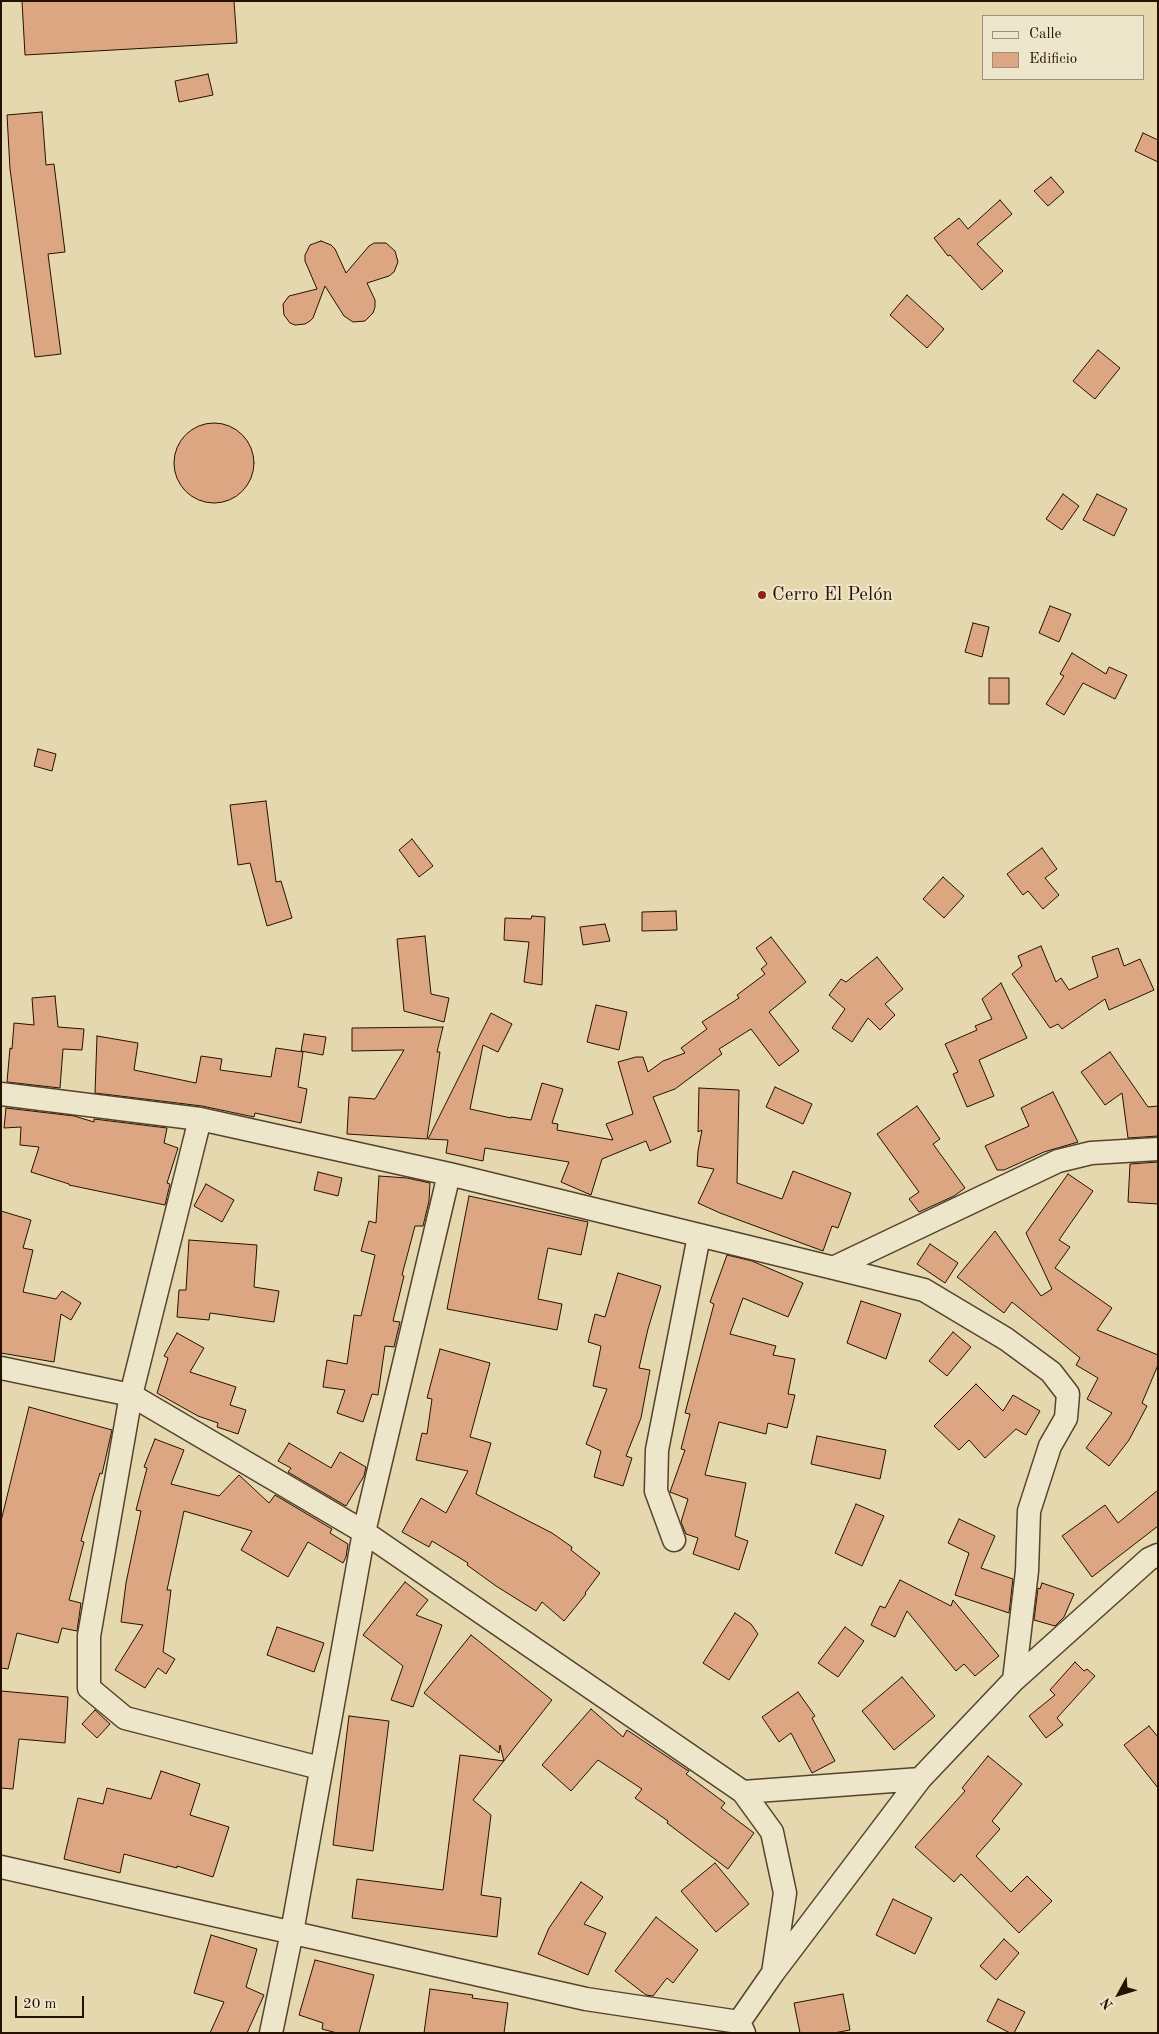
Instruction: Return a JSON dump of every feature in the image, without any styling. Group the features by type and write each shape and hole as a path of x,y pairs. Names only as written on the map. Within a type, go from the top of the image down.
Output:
{"street":[{"path":"1,1094 200,1119 449,1174 924,1290 1006,1339 1051,1372 1068,1394 1066,1418 1050,1446 1029,1511 1027,1572 1014,1680"},
{"path":"200,1119 131,1395 89,1636 89,1688 125,1718 320,1768"},
{"path":"833,1268 1058,1161 1091,1154 1158,1149"},
{"path":"271,2033 292,1932 364,1532 449,1174"},
{"path":"674,1540 656,1491 657,1450 699,1236"},
{"path":"1,1368 131,1395 364,1532 743,1792 772,1832 785,1893 773,1973"},
{"path":"1,1866 586,1999 742,2027 773,1973 920,1779 1014,1680 1127,1578 1149,1559 1158,1555"},
{"path":"743,1792 920,1779"}],"building":[{"path":"22,1 234,1 237,43 25,55"},
{"path":"208,74 213,95 179,102 175,81"},
{"path":"42,112 46,165 54,164 65,252 48,254 61,354 35,357 10,169 7,115"},
{"path":"1143,133 1158,140 1158,162 1135,151"},
{"path":"1051,177 1064,192 1048,206 1034,191"},
{"path":"1000,200 1012,214 977,244 1003,271 982,290 950,255 948,256 934,238 959,218 968,229"},
{"path":"321,241 335,249 346,273 369,246 374,243 386,243 395,251 398,262 394,272 389,276 367,283 375,300 375,307 373,313 365,321 353,322 344,316 325,286 313,318 310,321 305,324 295,325 290,323 284,315 283,304 289,296 317,289 305,261 305,255 310,245"},
{"path":"907,295 944,329 927,348 890,315"},
{"path":"1098,350 1120,368 1095,399 1073,381"},
{"path":"214,423 229,426 242,435 251,448 254,463 251,478 242,491 229,500 214,503 199,500 186,491 177,478 174,463 177,448 186,435 199,426"},
{"path":"1063,494 1079,506 1062,530 1046,519"},
{"path":"1097,494 1127,509 1114,536 1083,520"},
{"path":"1050,606 1071,614 1059,642 1039,633"},
{"path":"973,623 989,627 982,657 965,652"},
{"path":"1072,653 1106,674 1109,667 1127,675 1115,699 1083,683 1064,715 1046,704 1064,676 1060,674"},
{"path":"989,678 1009,678 1009,704 989,704"},
{"path":"38,749 56,754 52,771 34,766"},
{"path":"266,801 276,882 281,881 292,918 267,926 250,863 238,865 230,805"},
{"path":"412,839 433,866 419,877 399,850"},
{"path":"1042,848 1057,869 1045,878 1059,895 1043,909 1028,891 1023,895 1007,874"},
{"path":"943,877 964,896 944,918 923,899"},
{"path":"676,911 677,930 642,931 642,912"},
{"path":"532,916 545,917 542,985 524,982 529,942 504,940 505,918 531,919"},
{"path":"605,924 610,941 583,945 580,927"},
{"path":"425,936 431,994 449,998 444,1022 404,1011 397,939"},
{"path":"771,937 806,982 769,1012 799,1051 779,1066 751,1029 719,1049 722,1054 675,1089 653,1097 671,1142 650,1151 646,1141 602,1159 591,1195 561,1182 569,1162 485,1148 483,1161 446,1153 448,1140 428,1139 491,1013 512,1024 498,1052 483,1045 470,1109 511,1118 531,1120 542,1083 563,1089 552,1123 558,1124 557,1130 613,1140 606,1124 633,1114 618,1062 643,1057 648,1072 663,1061 685,1053 681,1048 707,1029 702,1022 739,998 737,995 765,974 761,969 767,964 756,948"},
{"path":"1041,946 1056,982 1061,978 1069,990 1098,977 1092,957 1118,948 1124,966 1140,959 1154,990 1109,1010 1105,999 1062,1029 1058,1024 1050,1028 1012,974 1022,966 1018,956"},
{"path":"877,957 903,989 885,1004 895,1015 880,1030 868,1018 852,1042 832,1028 845,1009 829,995 841,979 846,982"},
{"path":"1001,983 1027,1038 979,1060 994,1096 967,1107 953,1074 958,1072 945,1044 977,1030 975,1026 992,1019 982,999"},
{"path":"55,996 58,1027 84,1029 82,1050 63,1049 60,1088 7,1082 14,1023 34,1025 32,998"},
{"path":"596,1005 627,1012 619,1050 587,1042"},
{"path":"443,1027 437,1052 440,1052 427,1139 347,1134 349,1097 375,1099 404,1050 352,1051 352,1028"},
{"path":"304,1034 326,1037 323,1055 301,1051"},
{"path":"97,1036 138,1043 134,1070 196,1083 201,1056 222,1059 220,1070 271,1077 276,1048 303,1052 298,1087 307,1089 301,1123 255,1113 254,1117 202,1106 95,1093"},
{"path":"1110,1052 1148,1107 1158,1106 1158,1136 1128,1138 1122,1093 1105,1105 1081,1072"},
{"path":"775,1087 812,1104 803,1124 766,1107"},
{"path":"699,1088 739,1090 737,1183 782,1199 793,1171 851,1193 838,1228 832,1226 823,1251 698,1203 714,1169 697,1166 702,1130 698,1132"},
{"path":"1053,1092 1078,1142 1044,1152 1004,1170 997,1170 985,1146 1029,1126 1021,1108"},
{"path":"917,1106 940,1139 933,1144 965,1188 954,1196 919,1212 909,1199 919,1192 877,1134"},
{"path":"6,1108 74,1116 94,1122 94,1119 167,1128 164,1143 178,1148 167,1183 170,1184 165,1205 69,1185 31,1172 39,1147 20,1145 21,1127 4,1128"},
{"path":"1158,1162 1158,1204 1128,1202 1130,1164"},
{"path":"318,1172 342,1178 338,1196 314,1190"},
{"path":"1068,1174 1093,1191 1059,1240 1070,1247 1055,1268 1112,1308 1097,1330 1158,1355 1158,1365 1142,1403 1147,1406 1129,1440 1109,1466 1086,1448 1112,1413 1087,1399 1098,1378 1076,1365 1080,1358 1012,1302 1004,1313 957,1277 995,1231 1041,1296 1052,1289 1026,1233"},
{"path":"379,1176 407,1178 430,1183 429,1201 423,1226 415,1226 402,1275 404,1276 393,1321 400,1322 394,1347 385,1346 378,1395 372,1394 363,1422 337,1413 345,1390 323,1387 327,1360 347,1364 354,1315 361,1316 375,1255 361,1251 369,1221 376,1223"},
{"path":"206,1184 234,1200 222,1222 194,1206"},
{"path":"469,1196 588,1222 581,1255 548,1248 538,1299 562,1304 557,1330 447,1309"},
{"path":"1,1211 31,1220 23,1248 33,1250 23,1292 56,1299 62,1291 81,1303 71,1320 61,1314 54,1362 1,1353"},
{"path":"189,1240 257,1245 254,1287 279,1291 274,1322 210,1313 209,1320 177,1317 179,1290 186,1290"},
{"path":"930,1244 958,1263 945,1283 917,1264"},
{"path":"727,1255 752,1261 803,1283 788,1317 743,1298 730,1334 776,1346 773,1355 795,1359 788,1394 795,1395 787,1428 768,1423 766,1434 719,1422 705,1475 746,1483 735,1536 748,1541 739,1570 693,1554 698,1538 686,1534 681,1522 688,1499 670,1492 685,1450 681,1449 690,1414 685,1413 714,1304 710,1302"},
{"path":"618,1273 661,1286 639,1368 650,1370 641,1418 626,1456 632,1458 623,1486 594,1477 601,1451 586,1444 607,1389 593,1386 601,1346 588,1342 595,1314 605,1317"},
{"path":"861,1301 901,1314 886,1359 847,1343"},
{"path":"953,1332 971,1347 947,1376 929,1361"},
{"path":"177,1333 204,1348 190,1372 236,1387 230,1405 246,1410 238,1434 217,1427 218,1423 198,1416 157,1393 168,1358 164,1356"},
{"path":"440,1349 490,1363 470,1437 491,1443 476,1494 552,1533 572,1547 571,1550 600,1573 564,1621 542,1602 536,1611 496,1586 467,1565 468,1563 432,1541 429,1547 402,1532 421,1498 446,1513 468,1471 416,1460 422,1433 427,1434 432,1399 427,1398"},
{"path":"976,1384 1003,1411 1013,1395 1040,1411 1026,1435 1016,1429 985,1458 969,1440 959,1450 934,1426"},
{"path":"29,1407 112,1430 102,1474 100,1473 81,1541 84,1542 69,1600 81,1603 77,1631 62,1628 58,1643 17,1633 8,1669 1,1668 1,1521"},
{"path":"817,1436 886,1450 880,1479 811,1464"},
{"path":"155,1439 184,1450 171,1484 219,1496 239,1475 269,1503 275,1495 332,1529 330,1533 348,1544 343,1563 308,1542 288,1577 241,1550 252,1531 184,1511 167,1590 171,1590 163,1652 175,1659 166,1674 158,1668 145,1688 115,1670 143,1625 121,1622 126,1583 141,1511 136,1510 147,1468 144,1467"},
{"path":"289,1443 331,1468 340,1452 366,1467 364,1476 346,1506 288,1472 291,1468 278,1461"},
{"path":"1158,1490 1158,1526 1092,1577 1062,1536 1105,1505 1118,1523"},
{"path":"856,1504 884,1516 862,1566 835,1553"},
{"path":"959,1519 995,1536 981,1568 1013,1579 1009,1613 955,1595 969,1553 948,1543"},
{"path":"900,1580 951,1606 953,1600 999,1656 975,1676 964,1664 956,1671 907,1611 895,1637 871,1625 880,1606 885,1608"},
{"path":"405,1582 428,1600 416,1615 442,1625 413,1707 391,1700 403,1666 363,1635"},
{"path":"1042,1583 1074,1594 1064,1617 1055,1626 1034,1620 1038,1588 1040,1589"},
{"path":"735,1613 751,1624 758,1634 729,1680 703,1663"},
{"path":"277,1627 324,1643 314,1672 267,1655"},
{"path":"845,1627 864,1641 838,1677 818,1663"},
{"path":"471,1635 552,1700 504,1761 500,1745 499,1753 424,1693"},
{"path":"1075,1662 1084,1671 1087,1669 1095,1676 1057,1718 1063,1725 1046,1738 1029,1716 1055,1695 1050,1690"},
{"path":"902,1677 935,1716 894,1750 862,1711"},
{"path":"1,1691 68,1697 65,1743 19,1739 13,1789 1,1788"},
{"path":"798,1692 815,1716 812,1718 835,1761 812,1773 791,1733 779,1742 762,1717"},
{"path":"591,1709 623,1737 627,1730 689,1771 686,1774 725,1803 721,1808 754,1833 728,1869 667,1823 668,1821 635,1798 642,1789 598,1760 571,1791 542,1765"},
{"path":"95,1710 110,1724 97,1738 82,1724"},
{"path":"349,1716 389,1721 373,1851 333,1845"},
{"path":"1149,1726 1158,1737 1158,1788 1124,1745"},
{"path":"460,1755 504,1761 473,1800 491,1815 481,1895 501,1898 497,1937 352,1918 357,1879 443,1890"},
{"path":"988,1756 1022,1784 992,1821 1000,1829 976,1856 1011,1892 1027,1876 1052,1901 1019,1933 961,1874 954,1882 915,1847 965,1791 962,1788"},
{"path":"161,1771 200,1784 190,1815 229,1827 213,1877 177,1866 177,1868 124,1854 120,1873 64,1859 78,1798 103,1804 107,1788 151,1799"},
{"path":"715,1863 749,1904 716,1932 681,1891"},
{"path":"581,1882 603,1897 584,1924 606,1933 588,1975 538,1954 549,1928"},
{"path":"893,1899 932,1918 915,1954 876,1935"},
{"path":"656,1917 698,1950 673,1983 667,1978 653,1996 646,1995 615,1971"},
{"path":"211,1935 257,1949 246,1987 264,1995 247,2033 210,2033 224,2002 194,1993"},
{"path":"1004,1939 1019,1953 996,1980 980,1966"},
{"path":"315,1960 374,1975 359,2033 337,2033 322,2029 323,2023 299,2015"},
{"path":"430,1989 473,1995 472,1998 508,2003 504,2033 424,2033"},
{"path":"843,1994 850,2030 834,2033 800,2033 794,2003"},
{"path":"998,1999 1025,2012 1014,2033 1010,2033 987,2021"}],"place":[{"name":"Cerro El Pelón","path":"762,595"}]}
